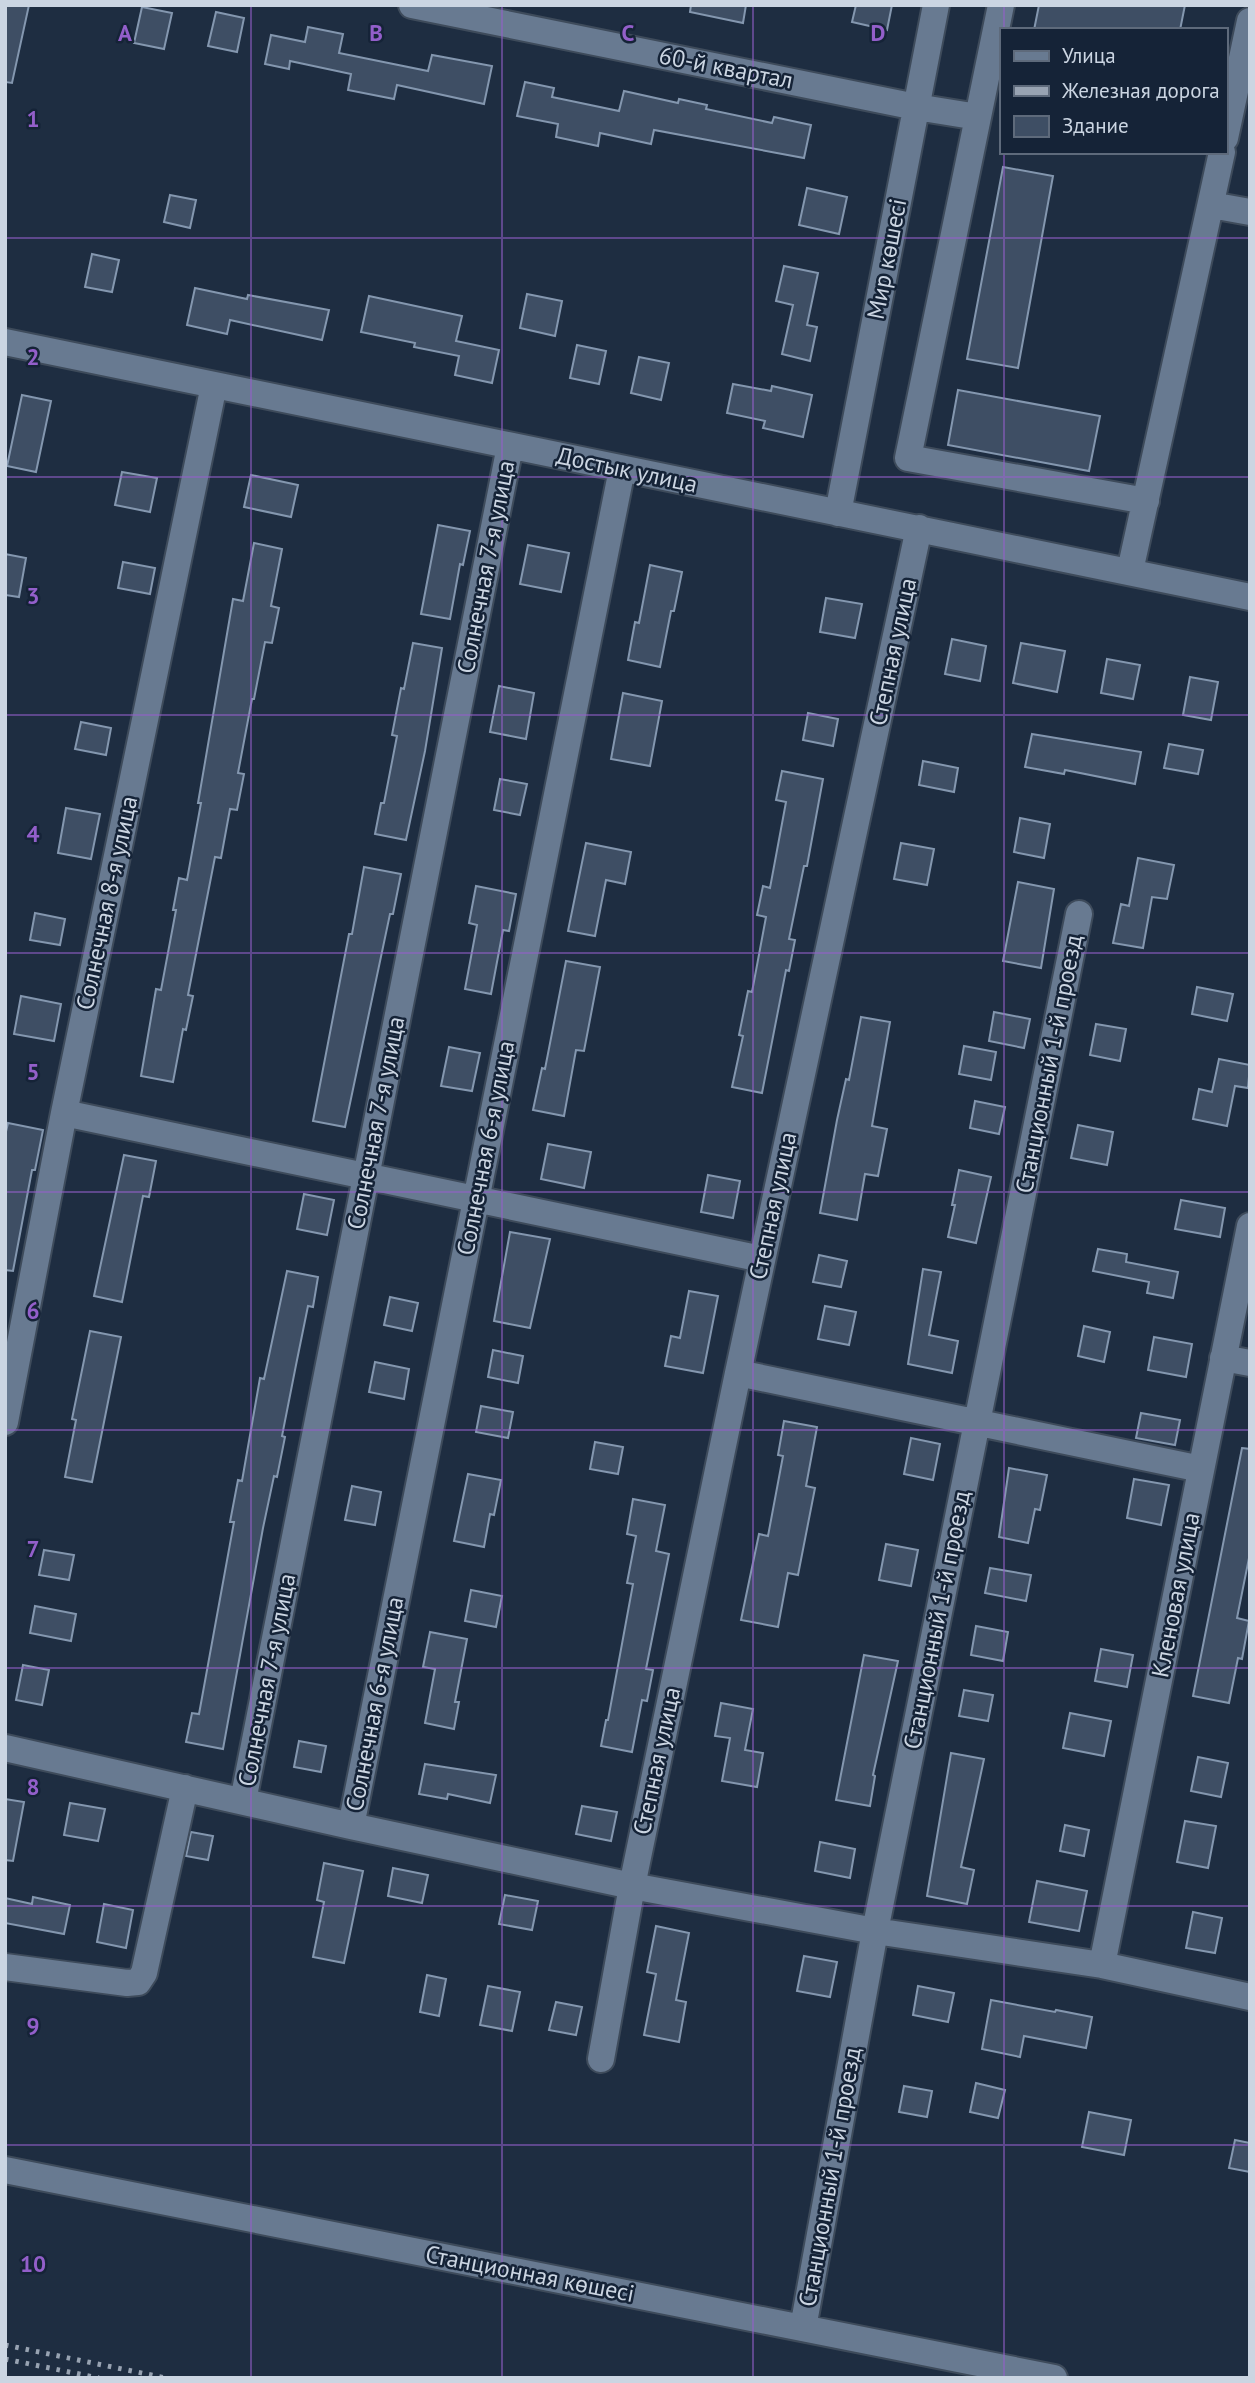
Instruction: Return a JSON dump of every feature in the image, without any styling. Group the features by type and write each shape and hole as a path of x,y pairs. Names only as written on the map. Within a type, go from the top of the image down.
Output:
{"street":[{"name":"60-й квартал","path":"412,5 916,107 978,117"},
{"name":"Мир көшесі","path":"838,513 936,5"},
{"path":"1002,5 908,458 1146,501"},
{"path":"1227,129 1250,21"},
{"path":"1130,571 1222,154"},
{"path":"1210,205 1250,212"},
{"name":"Достык улица","path":"5,342 1250,597"},
{"name":"Солнечная 8-я улица","path":"5,1422 64,1113 214,385"},
{"name":"Солнечная 7-я улица","path":"243,1801 510,446"},
{"name":"Солнечная 6-я улица","path":"351,1826 622,469"},
{"name":"Степная улица","path":"601,2059 632,1886 738,1373 919,528"},
{"name":"Станционный 1-й проезд","path":"803,2328 875,1931 1079,914"},
{"path":"64,1113 762,1259"},
{"name":"Кленовая улица","path":"1102,1965 1250,1226"},
{"path":"1223,1357 1250,1363"},
{"path":"738,1373 1201,1469"},
{"path":"5,1748 632,1886 875,1931 1102,1965 1250,1997"},
{"path":"5,1967 128,1983 138,1982 144,1973 185,1788"},
{"name":"Станционная көшесі","path":"5,2170 1054,2378"}],"building":[{"path":"5,5 29,5 12,83 5,82"},
{"path":"691,5 746,5 743,23 690,12"},
{"path":"856,5 892,5 887,30 852,22"},
{"path":"1039,5 1185,5 1180,28 1034,28"},
{"path":"142,7 172,13 164,49 134,43"},
{"path":"216,12 244,18 237,52 208,46"},
{"path":"308,27 343,34 339,53 428,71 432,55 492,66 484,104 397,85 394,99 348,90 351,74 290,61 289,69 265,64 271,35 305,42"},
{"path":"525,82 554,88 552,97 619,111 624,91 678,103 679,99 707,105 706,109 772,123 774,117 811,125 804,158 654,130 651,144 600,133 598,146 556,137 558,124 517,116"},
{"path":"1003,167 1053,176 1018,368 967,359"},
{"path":"807,188 847,197 839,234 799,225"},
{"path":"170,195 196,200 190,228 164,222"},
{"path":"92,254 119,260 112,292 85,287"},
{"path":"784,266 818,273 807,325 817,327 810,361 782,354 793,305 776,301"},
{"path":"195,288 247,299 248,295 329,310 322,340 230,320 227,334 187,325"},
{"path":"527,294 562,301 555,336 520,328"},
{"path":"369,296 462,316 456,341 499,350 492,383 455,375 459,356 414,347 415,343 361,332"},
{"path":"577,345 606,351 599,384 570,378"},
{"path":"639,357 669,363 661,400 631,393"},
{"path":"733,384 771,391 772,386 812,395 803,437 763,428 765,421 727,413"},
{"path":"958,390 1100,416 1089,471 948,445"},
{"path":"22,395 51,401 36,472 7,466"},
{"path":"122,472 157,478 150,512 115,505"},
{"path":"251,475 298,485 291,517 244,507"},
{"path":"438,525 470,531 463,565 460,564 450,619 421,614"},
{"path":"254,543 282,549 271,606 279,608 272,643 265,642 252,699 238,773 244,774 237,810 230,809 221,858 215,857 188,995 193,996 186,1030 183,1029 173,1082 141,1076 156,989 161,990 176,910 173,910 179,878 187,880 233,599 243,601"},
{"path":"528,545 569,553 561,592 520,584"},
{"path":"5,554 26,558 19,597 5,595"},
{"path":"123,562 155,568 150,594 118,588"},
{"path":"650,565 682,572 660,667 628,660 635,622 639,623"},
{"path":"826,598 862,604 855,638 820,632"},
{"path":"952,639 986,646 980,681 945,674"},
{"path":"413,643 442,648 425,751 406,840 375,834 397,736 392,735 401,688 404,689"},
{"path":"1021,643 1065,651 1057,692 1013,683"},
{"path":"1107,659 1140,665 1133,699 1101,693"},
{"path":"1190,677 1218,682 1211,720 1183,715"},
{"path":"499,686 534,693 526,739 490,732"},
{"path":"623,693 662,701 650,766 611,759"},
{"path":"808,713 838,719 833,746 803,740"},
{"path":"81,722 111,728 106,755 75,749"},
{"path":"1032,734 1141,752 1135,784 1065,770 1064,774 1025,767"},
{"path":"1169,744 1203,750 1198,774 1164,768"},
{"path":"923,761 958,768 954,792 919,785"},
{"path":"782,771 823,779 807,866 804,866 789,939 795,940 789,971 786,970 762,1093 732,1087 743,1036 739,1035 748,991 752,992 766,917 757,915 763,886 770,888 786,802 776,800"},
{"path":"500,779 527,784 520,815 494,810"},
{"path":"66,808 100,814 91,859 58,853"},
{"path":"1020,818 1050,824 1044,858 1014,852"},
{"path":"586,843 631,852 625,884 606,880 595,936 568,931"},
{"path":"901,843 934,849 927,885 894,879"},
{"path":"1138,858 1174,865 1167,899 1152,897 1143,948 1113,943 1121,904 1129,906"},
{"path":"364,867 401,874 345,1127 313,1121"},
{"path":"1018,882 1054,889 1041,968 1003,961"},
{"path":"476,886 516,894 509,931 503,930 491,994 465,989 477,925 469,923"},
{"path":"35,913 65,919 60,945 30,940"},
{"path":"566,961 600,967 584,1051 576,1050 564,1116 533,1110 542,1068 545,1069"},
{"path":"1197,987 1233,994 1227,1021 1192,1014"},
{"path":"21,996 61,1004 54,1041 14,1034"},
{"path":"994,1012 1030,1019 1024,1048 989,1041"},
{"path":"861,1017 890,1022 872,1126 887,1129 878,1176 865,1174 857,1220 820,1213 837,1120 846,1079 849,1080"},
{"path":"1096,1024 1126,1029 1120,1061 1090,1055"},
{"path":"964,1046 996,1052 991,1080 959,1074"},
{"path":"449,1047 480,1053 472,1091 441,1086"},
{"path":"1219,1059 1250,1065 1248,1088 1235,1086 1227,1126 1193,1119 1199,1089 1212,1092"},
{"path":"975,1101 1005,1107 999,1134 970,1128"},
{"path":"8,1123 43,1130 35,1170 32,1170 13,1271 5,1270 5,1136"},
{"path":"1078,1125 1113,1132 1107,1165 1071,1158"},
{"path":"548,1144 591,1152 584,1188 541,1179"},
{"path":"124,1155 156,1161 149,1197 143,1196 122,1302 94,1296"},
{"path":"959,1170 991,1177 976,1243 948,1237"},
{"path":"708,1175 740,1181 733,1218 701,1212"},
{"path":"304,1194 334,1200 327,1235 297,1229"},
{"path":"1181,1200 1225,1208 1220,1237 1175,1229"},
{"path":"510,1232 550,1239 530,1328 494,1321"},
{"path":"1098,1249 1127,1254 1126,1262 1178,1272 1173,1298 1147,1293 1149,1282 1093,1271"},
{"path":"819,1255 847,1261 841,1287 813,1282"},
{"path":"923,1269 941,1272 929,1335 958,1341 952,1373 908,1364"},
{"path":"287,1271 318,1277 313,1307 308,1306 282,1436 285,1437 277,1477 274,1476 263,1528 223,1749 186,1742 192,1713 199,1714 234,1522 230,1522 238,1480 242,1481 260,1378 264,1379"},
{"path":"689,1291 718,1296 703,1373 665,1366 671,1336 680,1338"},
{"path":"390,1297 418,1303 412,1331 384,1325"},
{"path":"825,1306 856,1312 849,1345 818,1339"},
{"path":"1084,1326 1110,1332 1104,1362 1078,1356"},
{"path":"90,1331 121,1337 92,1482 65,1477 76,1420 72,1419"},
{"path":"1154,1337 1192,1344 1186,1377 1148,1370"},
{"path":"493,1350 523,1356 518,1383 488,1377"},
{"path":"375,1362 409,1369 404,1399 369,1392"},
{"path":"481,1406 513,1412 508,1438 476,1432"},
{"path":"1141,1413 1180,1420 1175,1445 1136,1438"},
{"path":"784,1421 817,1427 806,1486 815,1488 798,1575 788,1573 778,1627 741,1620 759,1534 768,1536 783,1456 778,1455"},
{"path":"911,1438 940,1444 933,1480 904,1474"},
{"path":"595,1442 623,1447 618,1474 590,1469"},
{"path":"1242,1448 1250,1449 1250,1553 1237,1618 1249,1621 1242,1659 1238,1658 1229,1703 1193,1696"},
{"path":"1009,1468 1047,1475 1040,1510 1035,1509 1028,1543 999,1537"},
{"path":"468,1474 501,1480 494,1515 490,1514 484,1547 454,1541"},
{"path":"1134,1479 1169,1485 1161,1525 1127,1518"},
{"path":"352,1486 381,1492 375,1525 345,1520"},
{"path":"633,1499 665,1505 656,1551 669,1554 646,1669 653,1670 647,1701 642,1700 632,1752 601,1746 633,1584 627,1583 636,1536 627,1534"},
{"path":"886,1544 918,1550 911,1586 879,1580"},
{"path":"44,1550 74,1555 69,1580 39,1575"},
{"path":"990,1568 1031,1575 1026,1601 985,1593"},
{"path":"471,1590 502,1596 496,1627 465,1621"},
{"path":"35,1606 76,1614 71,1641 30,1633"},
{"path":"976,1626 1008,1632 1003,1661 971,1655"},
{"path":"430,1632 467,1639 455,1702 459,1702 454,1729 425,1723 435,1669 423,1667"},
{"path":"1101,1649 1133,1655 1127,1687 1095,1681"},
{"path":"864,1655 898,1661 873,1775 870,1806 836,1800"},
{"path":"23,1665 49,1670 42,1705 16,1700"},
{"path":"964,1690 993,1695 988,1721 959,1716"},
{"path":"721,1703 753,1709 745,1750 763,1753 757,1787 722,1781 730,1738 715,1736"},
{"path":"1070,1713 1111,1721 1104,1756 1063,1748"},
{"path":"299,1741 326,1746 321,1772 294,1767"},
{"path":"951,1753 984,1759 961,1867 974,1870 967,1904 927,1896"},
{"path":"1198,1757 1228,1763 1221,1797 1191,1791"},
{"path":"425,1764 496,1775 490,1803 448,1794 447,1799 419,1794"},
{"path":"5,1799 24,1802 13,1861 5,1860"},
{"path":"70,1803 105,1809 98,1841 64,1835"},
{"path":"582,1806 617,1812 611,1841 576,1834"},
{"path":"1185,1821 1216,1826 1208,1868 1177,1862"},
{"path":"1065,1825 1089,1830 1084,1856 1060,1851"},
{"path":"191,1832 213,1836 208,1860 186,1856"},
{"path":"820,1842 855,1849 850,1878 815,1871"},
{"path":"324,1863 363,1871 344,1963 313,1957 324,1902 317,1900"},
{"path":"393,1868 428,1875 422,1903 388,1896"},
{"path":"1037,1881 1087,1891 1079,1931 1029,1922"},
{"path":"505,1895 538,1901 532,1930 499,1924"},
{"path":"33,1897 70,1905 64,1934 5,1923 5,1898 32,1904"},
{"path":"104,1904 133,1910 126,1948 97,1942"},
{"path":"1193,1912 1222,1918 1215,1953 1186,1948"},
{"path":"656,1926 689,1933 676,2000 686,2002 679,2042 644,2035 656,1974 647,1972"},
{"path":"804,1956 837,1962 830,1997 797,1991"},
{"path":"427,1975 446,1979 439,2016 420,2012"},
{"path":"488,1986 520,1992 512,2031 480,2025"},
{"path":"918,1986 954,1993 948,2022 913,2015"},
{"path":"991,2000 1092,2017 1086,2048 1024,2036 1020,2057 982,2049"},
{"path":"556,2002 582,2007 576,2035 549,2030"},
{"path":"976,2083 1005,2090 998,2118 970,2112"},
{"path":"904,2086 932,2091 927,2117 899,2112"},
{"path":"1089,2112 1131,2120 1124,2155 1082,2147"},
{"path":"1235,2140 1250,2143 1250,2172 1229,2168"}],"railway":[{"path":"5,2345 166,2378"},
{"path":"5,2359 99,2378"}]}
